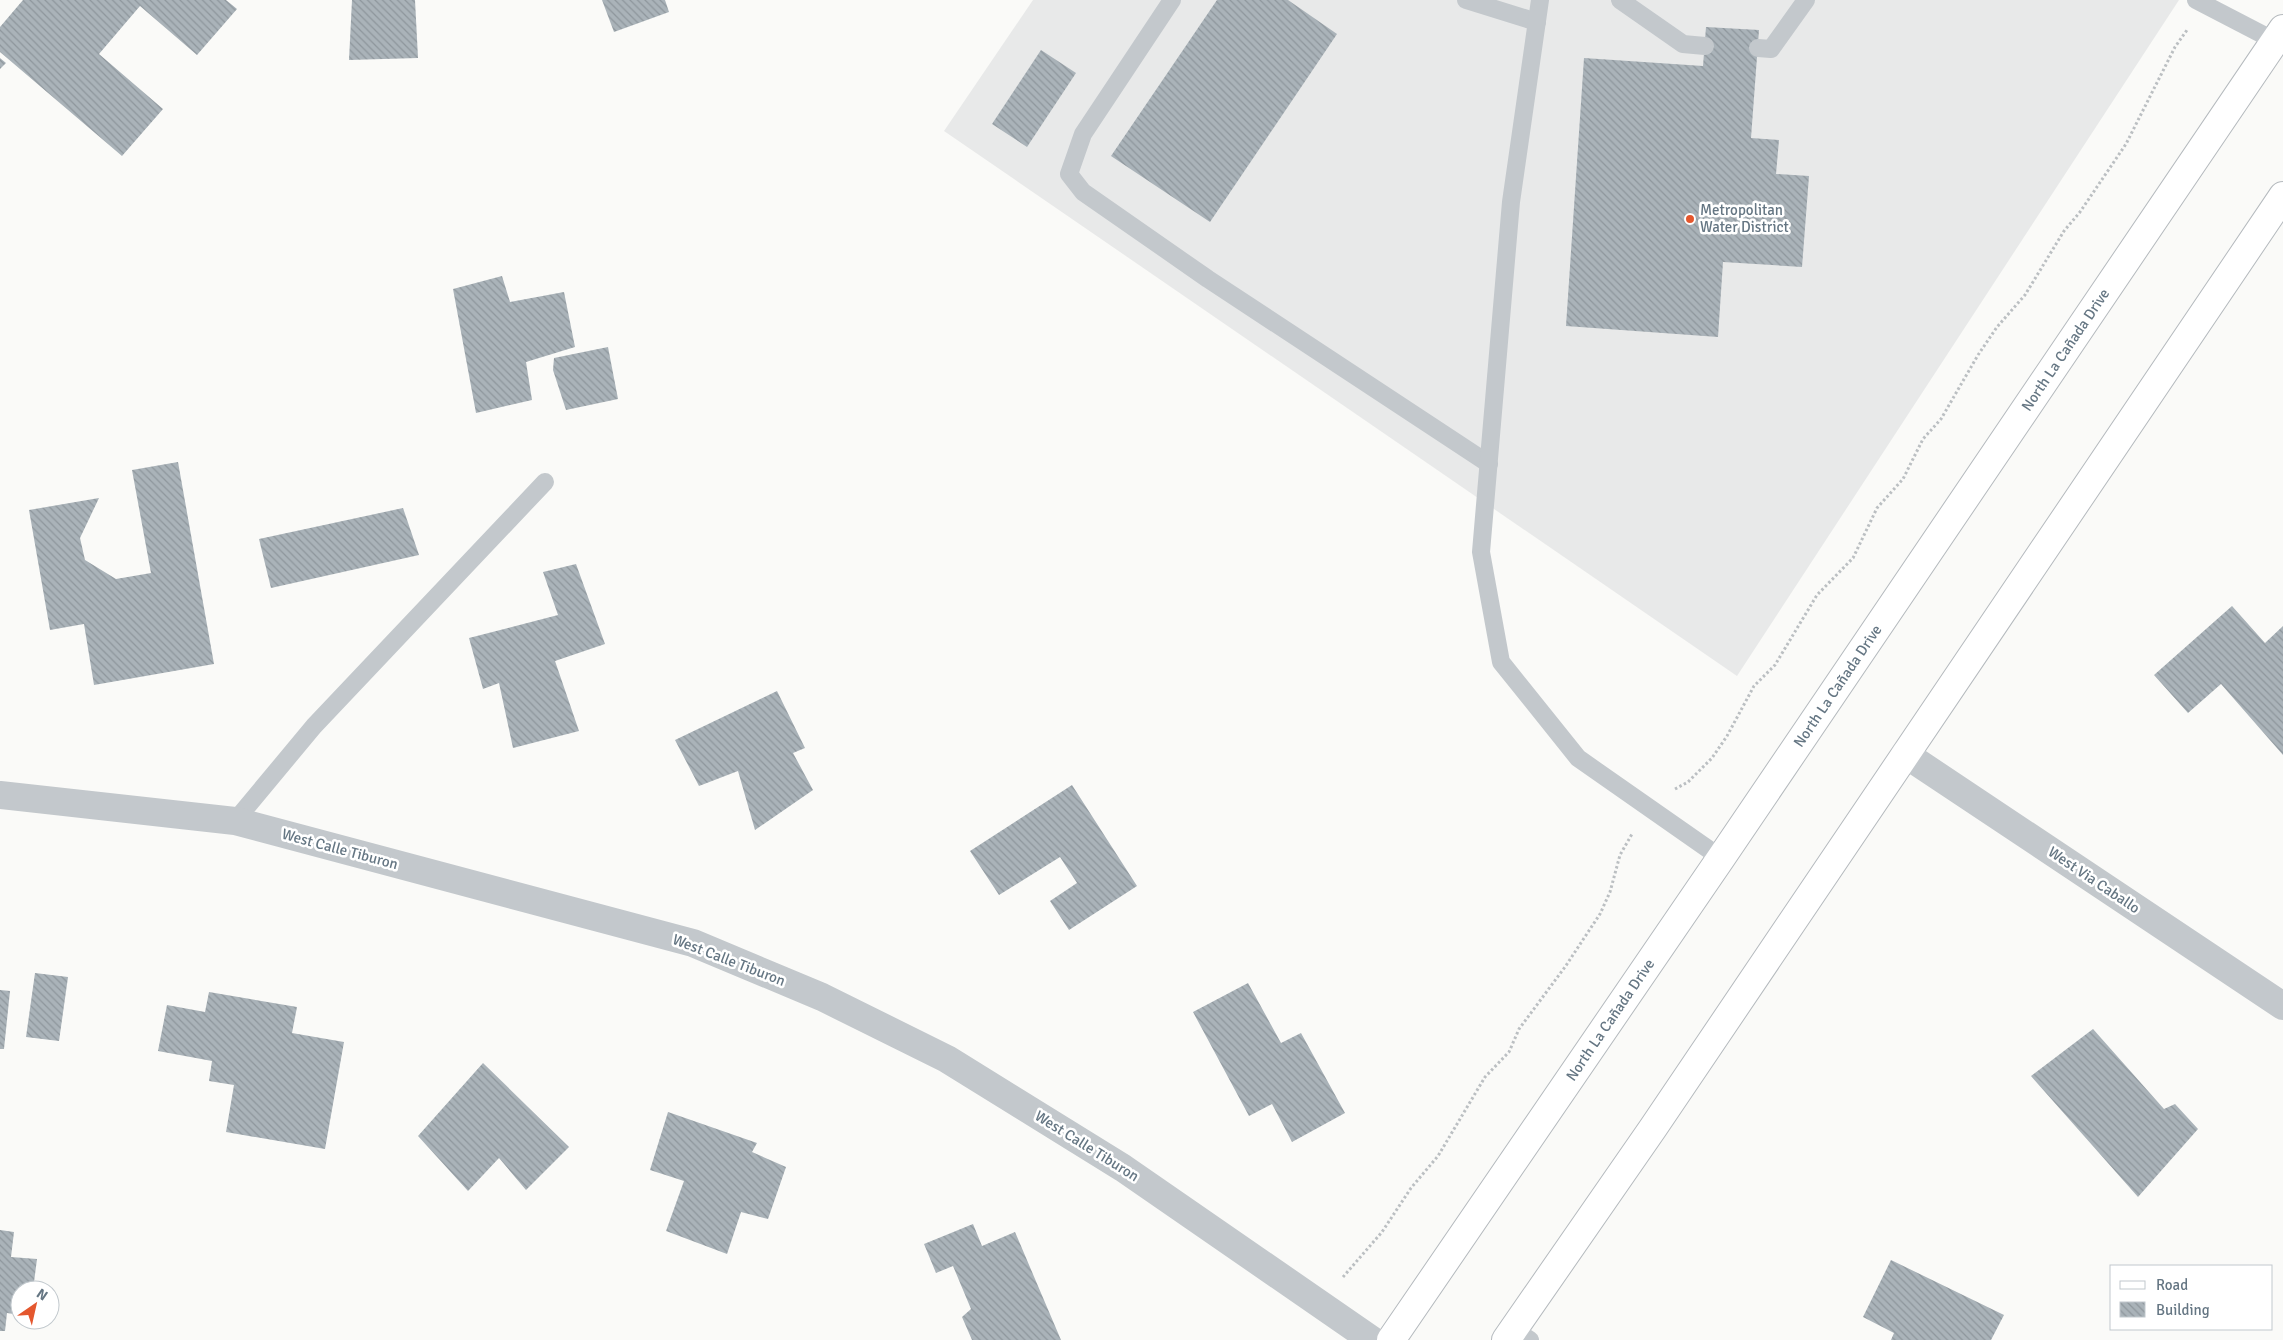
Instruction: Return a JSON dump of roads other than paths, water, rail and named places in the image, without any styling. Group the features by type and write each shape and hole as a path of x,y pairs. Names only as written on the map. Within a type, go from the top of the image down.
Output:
{"main road":[{"name":"North La Cañada Drive","path":"1391,1340 2280,39"},
{"path":"1517,1336 1653,1128 2283,196"}],"street":[{"name":"West Via Caballo","path":"1905,754 2283,1006"},
{"name":"West Calle Tiburon","path":"0,795 235,821 693,943 822,997 947,1059 1123,1168 1372,1340"}],"lane":[{"path":"1172,0 1083,134 1069,174 1083,192 1208,279 1489,464"},
{"path":"1466,0 1537,22"},
{"path":"1540,0 1511,202 1481,552 1502,662 1578,758 1721,858"},
{"path":"1620,0 1683,44 1705,46"},
{"path":"1758,48 1771,49 1806,0"},
{"path":"2200,2 2280,39"},
{"path":"235,821 314,726 545,482"}],"place":[{"name":"Metropolitan Water District","path":"1690,219"}]}
